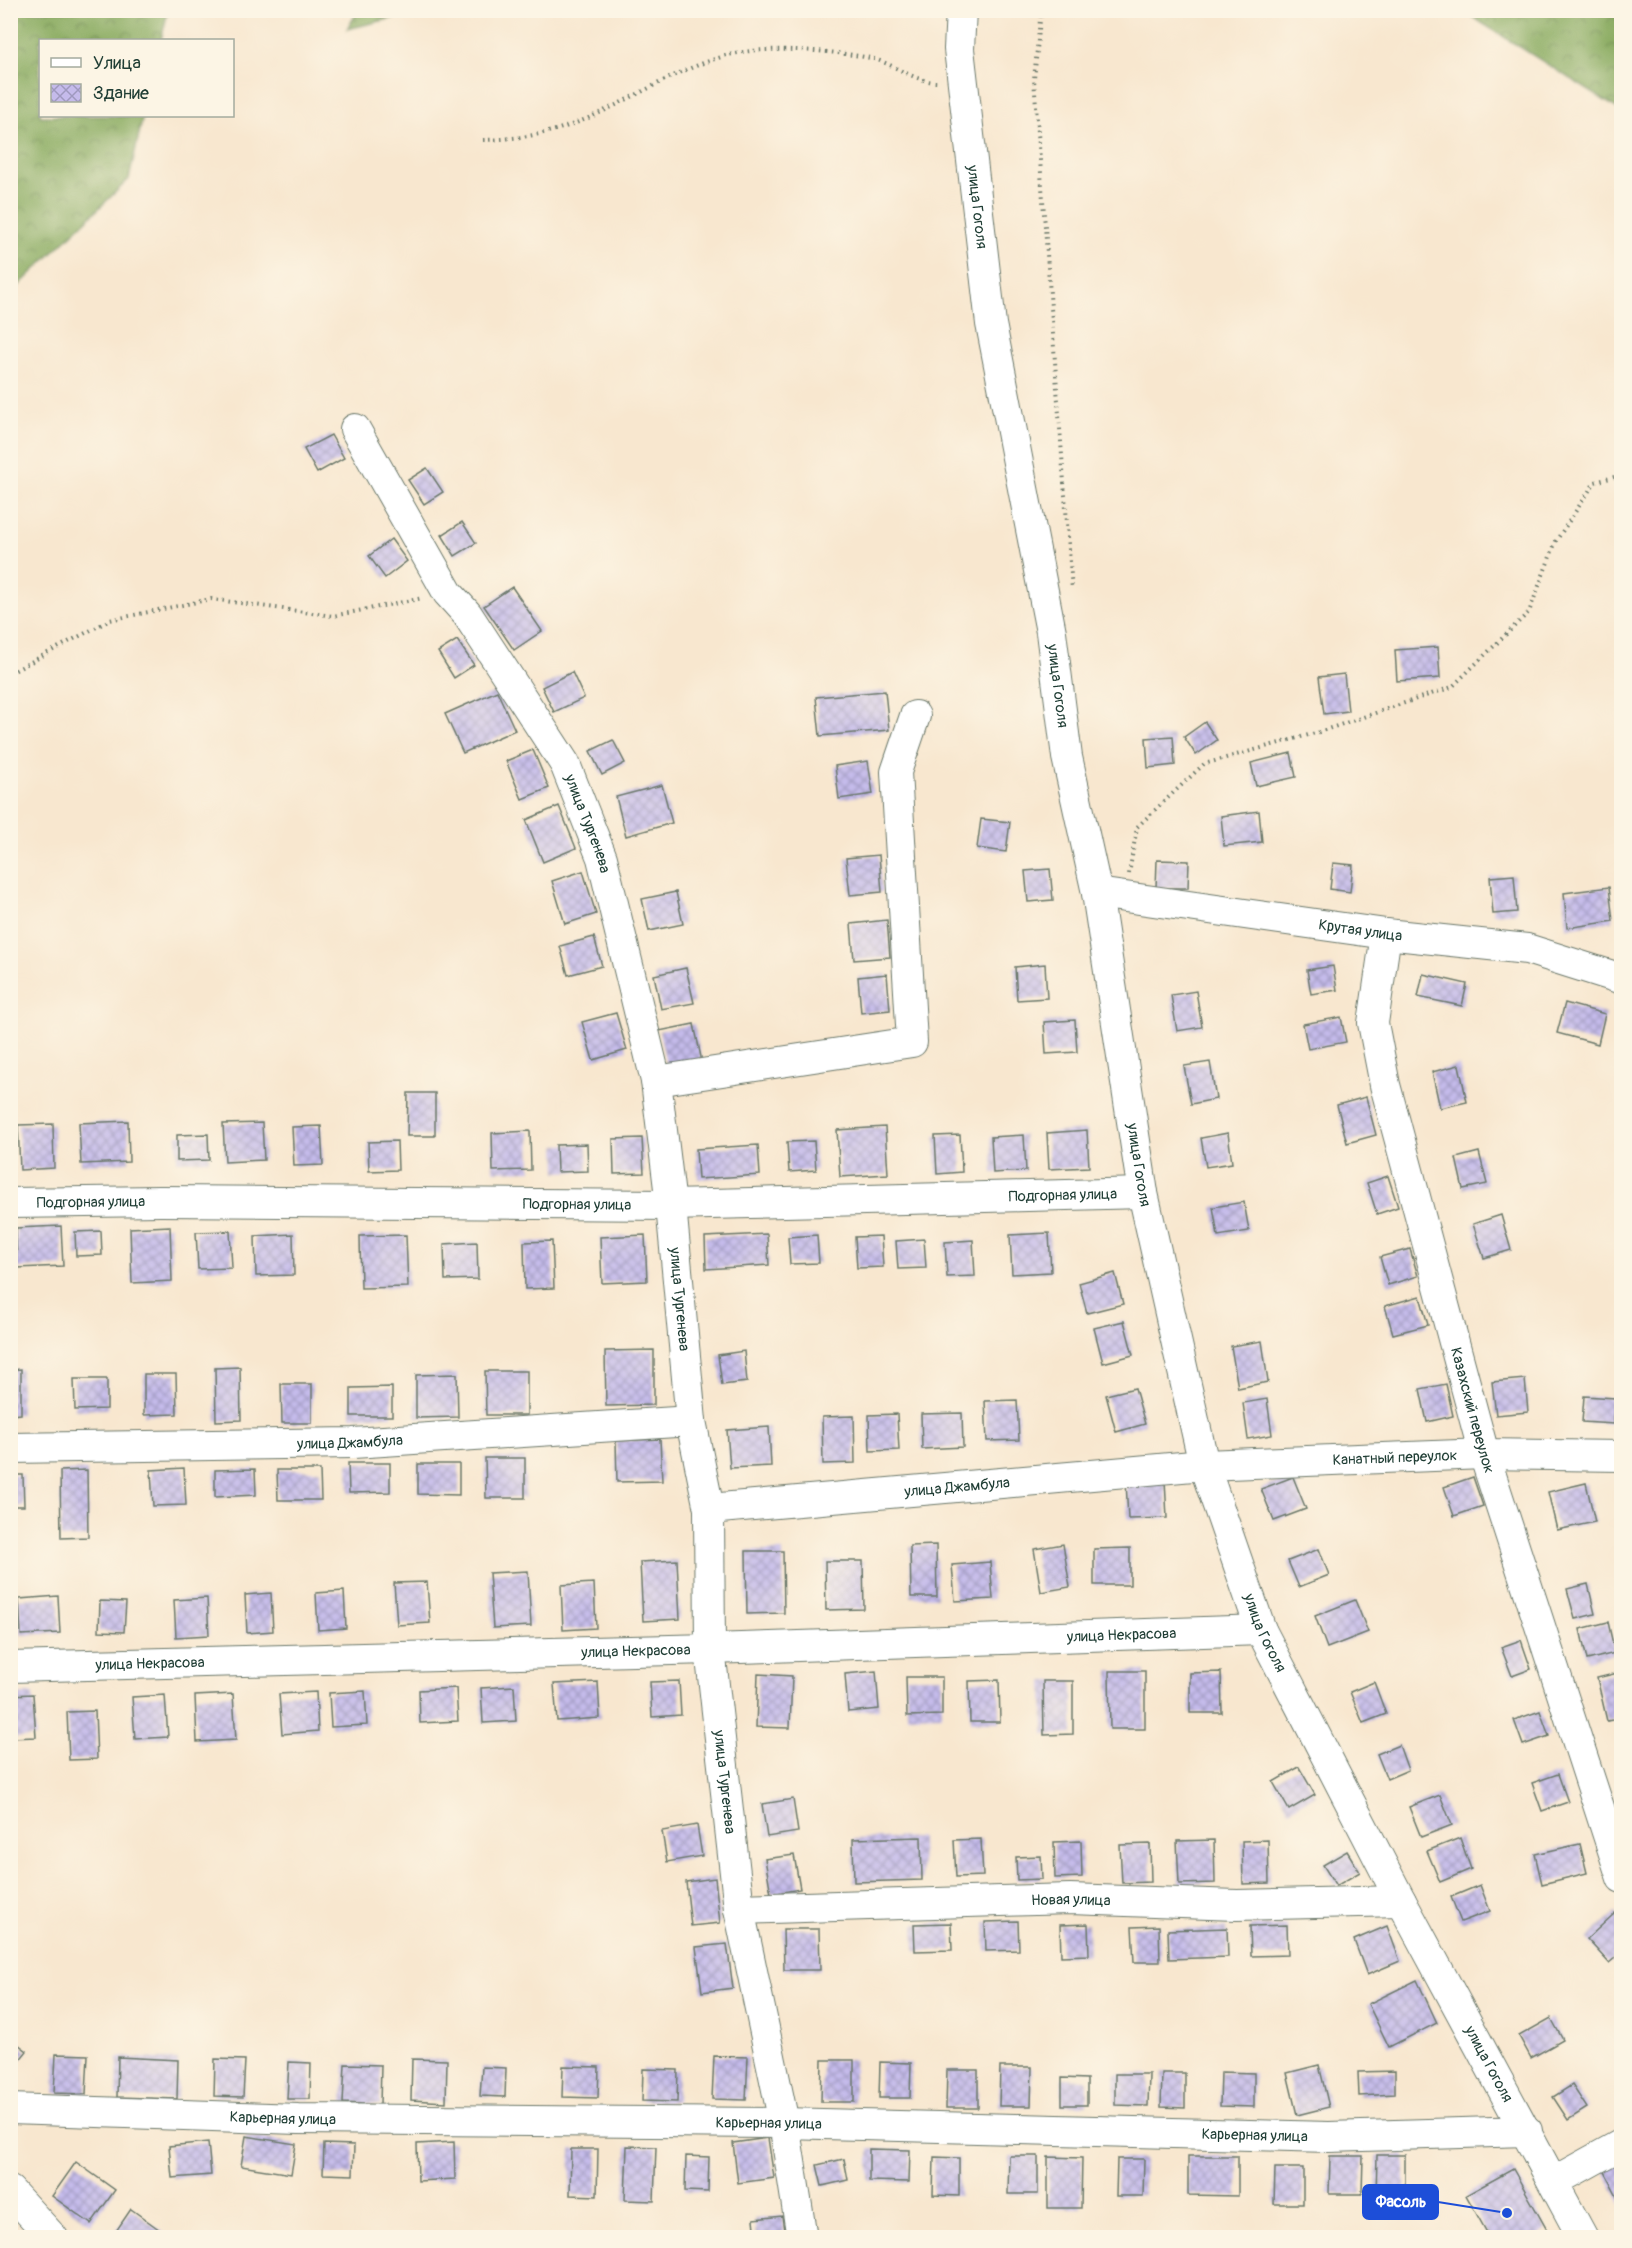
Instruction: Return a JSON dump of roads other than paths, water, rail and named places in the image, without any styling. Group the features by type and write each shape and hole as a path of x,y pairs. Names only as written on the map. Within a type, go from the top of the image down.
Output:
{"street":[{"name":"улица Гоголя","path":"961,10 959,49 991,324 1051,632 1067,757 1111,895 1143,1193 1204,1465 1261,1630 1401,1901 1555,2181 1583,2238"},
{"name":"улица Тургенева","path":"354,429 448,593 467,614 565,764 603,858 656,1081 671,1205 691,1421 710,1509 710,1648 739,1909 784,2123 802,2238"},
{"path":"656,1081 912,1042 896,772 915,716"},
{"name":"Крутая улица","path":"1111,895 1386,934 1527,949 1622,979"},
{"name":"Казахский переулок","path":"1386,934 1373,1023 1385,1084 1484,1454 1622,1878"},
{"name":"Подгорная улица","path":"10,1203 173,1201 671,1205 1143,1193"},
{"name":"улица Джамбула","path":"10,1448 353,1443 691,1421"},
{"name":"Канатный переулок","path":"1204,1465 1484,1454 1622,1456"},
{"name":"улица Джамбула","path":"710,1509 1204,1465"},
{"name":"улица Некрасова","path":"10,1667 1261,1630"},
{"name":"Новая улица","path":"739,1909 1070,1899 1237,1905 1401,1901"},
{"name":"Карьерная улица","path":"10,2109 298,2119 784,2123 1329,2137 1527,2131"},
{"path":"1555,2181 1622,2145"},
{"path":"10,2191 53,2238"}],"place":[{"name":"Фасоль","path":"1507,2213"}]}
